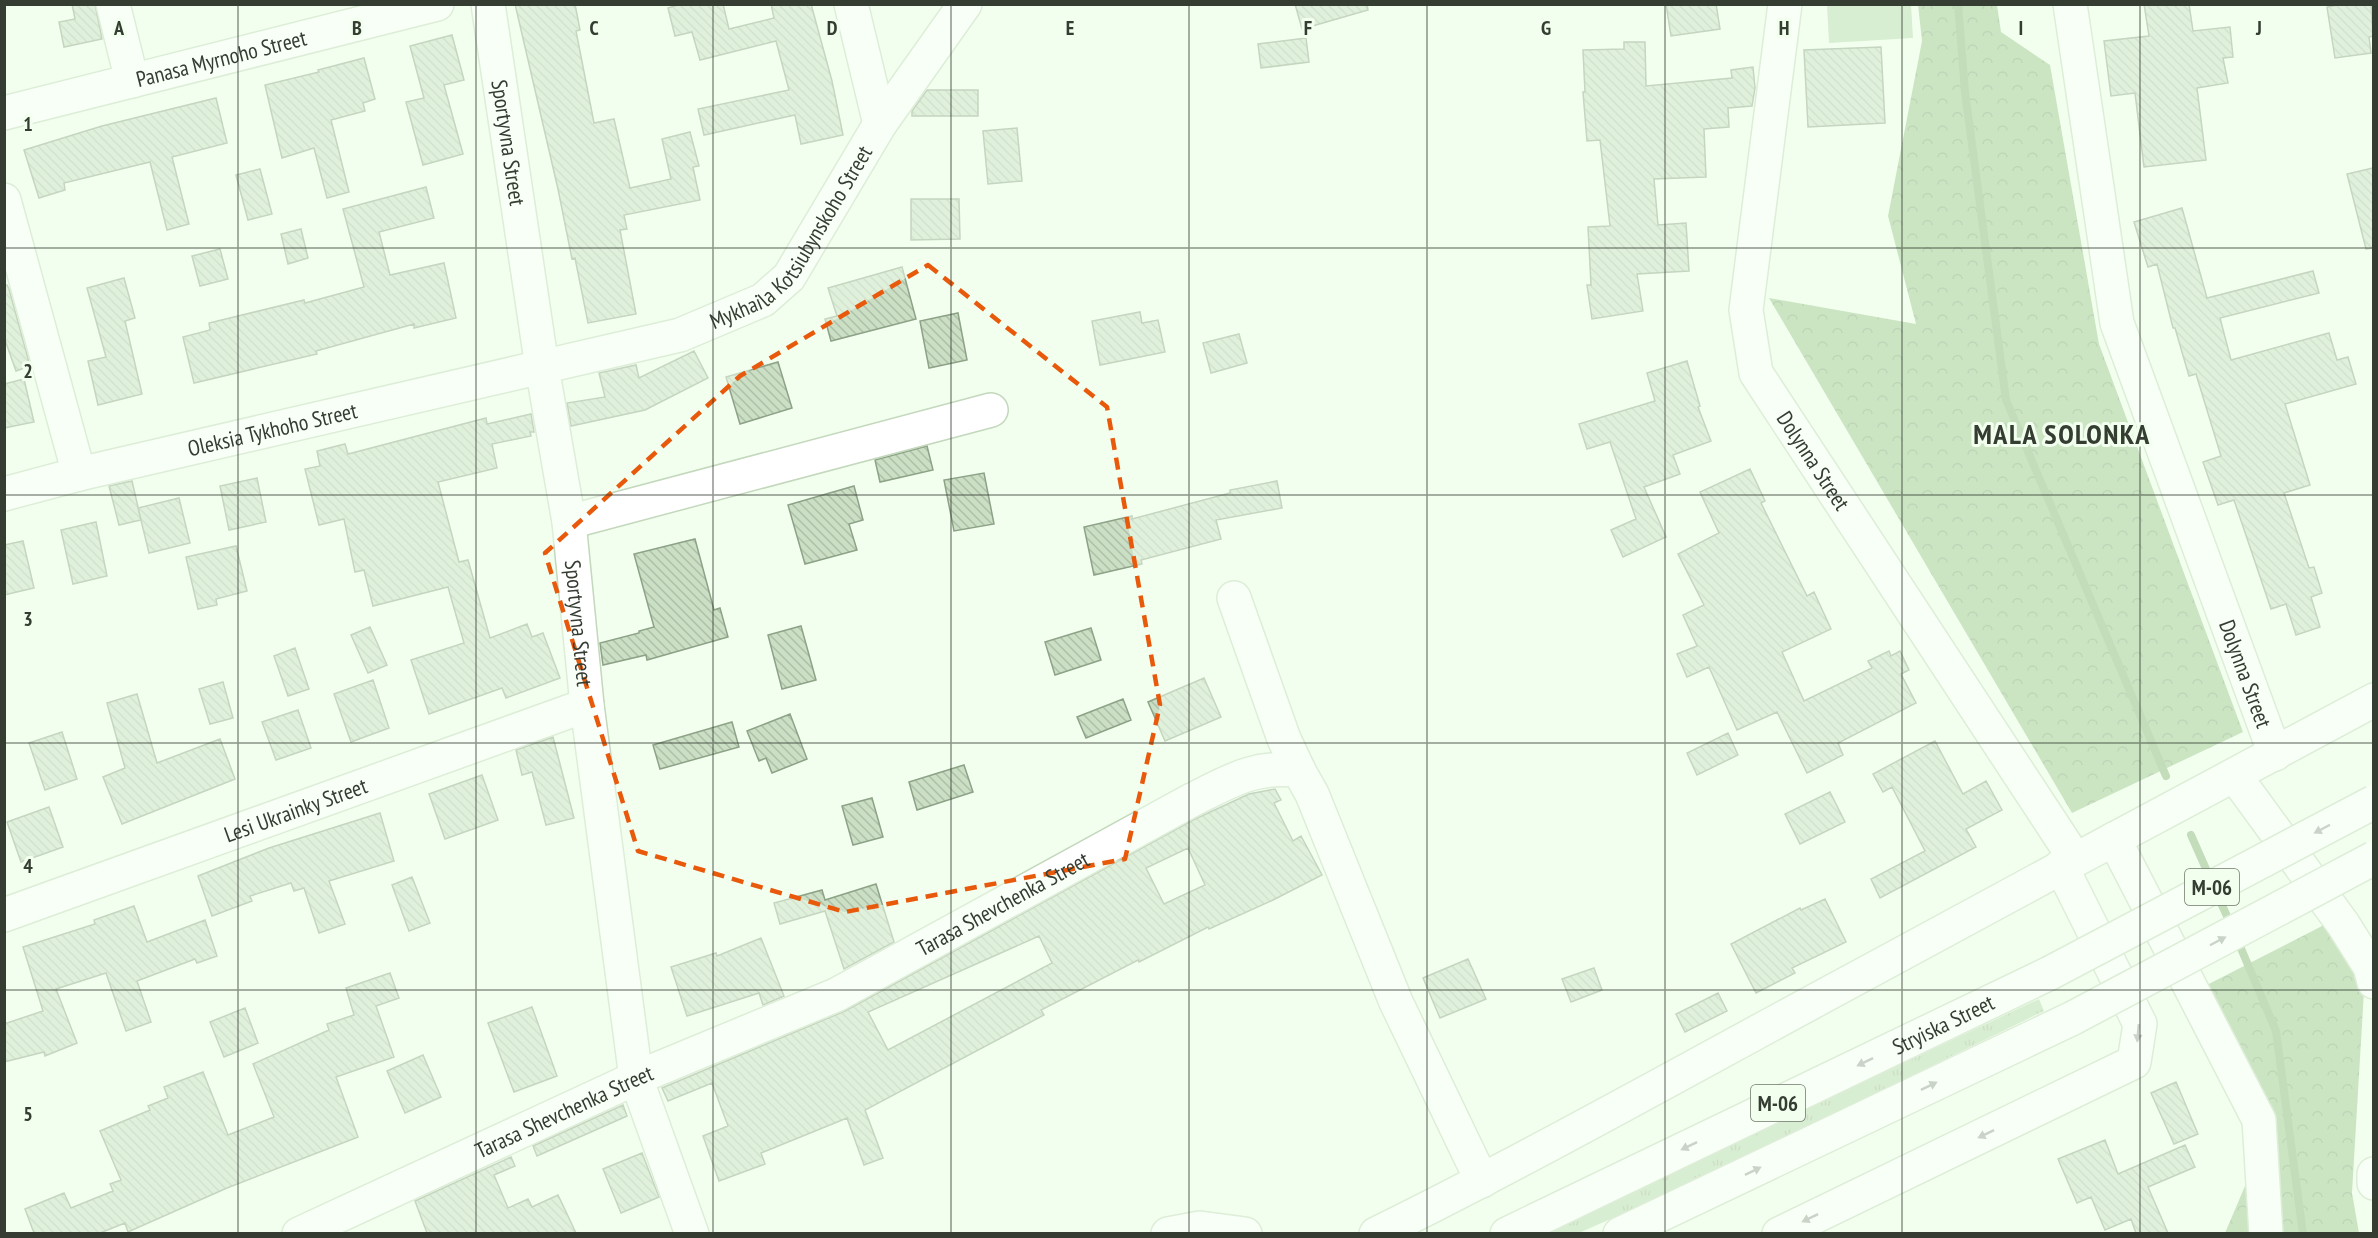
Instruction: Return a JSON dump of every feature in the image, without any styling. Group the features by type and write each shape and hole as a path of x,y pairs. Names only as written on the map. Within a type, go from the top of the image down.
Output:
{"main road":[{"path":"113,4 132,81"},
{"name":"Panasa Myrnoho Street","path":"4,113 437,4"},
{"name":"Sportyvna Street","path":"488,4 542,367 568,522 587,705 636,1078 692,1233"},
{"path":"851,4 880,124"},
{"name":"Mykhaila Kotsiubynskoho Street","path":"542,367 680,335 763,300 789,277 880,124 965,4"},
{"name":"Dolynna Street","path":"1779,1233 2134,1062 2140,1024 2068,863 1756,373 1746,310 1785,4"},
{"name":"Dolynna Street","path":"2070,4 2117,323 2275,753"},
{"path":"4,200 79,474"},
{"name":"Oleksia Tykhoho Street","path":"4,494 79,474 542,367"},
{"path":"568,522 992,410"},
{"path":"1234,598 1284,739 1312,794 1396,1002 1482,1182"},
{"path":"1376,1233 1482,1182 2373,700"},
{"name":"Lesi Ukrainky Street","path":"4,915 587,705"},
{"name":"Tarasa Shevchenka Street","path":"299,1233 636,1078 836,995 1233,780 1267,768 1299,771"},
{"path":"2235,776 2343,924 2370,967 2373,982"},
{"name":"Stryiska Street","path":"1507,1233 2050,973 2373,802"},
{"path":"2114,839 2259,1120 2266,1233"},
{"name":"М-06","path":"1620,1233 2073,1018 2373,858"},
{"path":"2373,1174 2373,1183"},
{"path":"1168,1233 1200,1228 1245,1233"}],"highlighted area":[{"path":"928,265 1107,407 1160,705 1125,859 845,912 638,851 545,553 740,376"}],"green space":[{"path":"1827,5 1911,5 1913,38 1829,43"},
{"path":"1918,5 1997,5 2001,32 2050,65 2099,344 2243,732 2072,813 1769,298 1916,324 1888,216 1922,41"},
{"path":"2324,925 2365,974 2352,1193 2359,1233 2225,1233 2262,1146 2193,992"},
{"path":"2039,999 2044,1011 1689,1184 1579,1233 1540,1234"}],"building":[{"path":"72,4 95,4 102,39 64,47 59,22 75,19"},
{"path":"515,4 575,4 580,30 576,31 594,123 614,119 630,188 671,179 662,139 690,132 699,166 693,167 700,200 624,215 627,229 620,230 636,314 588,323 575,258 572,259"},
{"path":"681,4 723,4 729,29 774,18 771,4 811,4 832,81 843,135 801,144 795,115 704,135 698,109 789,90 776,41 700,60 692,32 675,36 668,8"},
{"path":"1295,4 1367,4 1368,10 1302,29"},
{"path":"1666,4 1716,4 1720,29 1671,36"},
{"path":"2144,4 2189,4 2193,31 2230,27 2233,57 2223,58 2228,83 2197,88 2206,160 2144,167 2135,93 2111,96 2104,41 2149,36"},
{"path":"2343,4 2371,4 2373,36 2369,37 2371,53 2335,58 2327,7"},
{"path":"452,35 464,80 444,85 463,154 423,165 406,102 424,98 410,46"},
{"path":"1306,38 1309,62 1261,68 1258,44"},
{"path":"1624,42 1645,42 1646,86 1732,78 1731,70 1753,67 1755,88 1752,106 1728,108 1729,127 1704,129 1706,177 1654,179 1658,225 1686,223 1689,271 1637,274 1643,311 1592,319 1587,285 1591,285 1588,227 1610,226 1600,140 1587,141 1583,92 1585,92 1583,50 1624,49"},
{"path":"1881,47 1885,123 1808,127 1804,50"},
{"path":"364,58 375,99 363,103 365,111 331,120 349,192 327,198 314,148 282,158 265,85"},
{"path":"927,90 978,90 978,116 912,116 912,111"},
{"path":"216,98 227,143 172,157 189,224 167,230 150,162 64,183 65,190 39,198 24,150 102,126"},
{"path":"1017,128 1022,181 988,184 983,131"},
{"path":"2373,168 2373,248 2366,249 2347,174"},
{"path":"260,169 272,214 248,220 236,175"},
{"path":"426,187 434,218 379,232 390,275 444,263 456,318 414,328 414,324 316,351 317,354 194,383 183,337 210,330 209,323 304,300 305,303 364,287 343,209"},
{"path":"911,199 959,199 960,239 911,240"},
{"path":"2182,208 2207,298 2313,271 2319,293 2220,318 2231,360 2329,333 2337,360 2348,357 2356,384 2285,404 2310,485 2284,493 2309,568 2314,567 2322,593 2311,597 2320,627 2296,635 2286,604 2271,609 2234,500 2218,505 2203,462 2221,456 2196,374 2189,376 2175,328 2173,328 2157,264 2148,267 2134,222"},
{"path":"301,229 308,258 288,264 281,234"},
{"path":"220,249 228,279 200,286 192,256"},
{"path":"902,267 916,319 831,341 825,319 837,316 828,288"},
{"path":"124,278 135,318 125,321 142,394 98,405 88,361 106,357 87,288"},
{"path":"4,285 7,285 9,289 30,366 16,371 4,337"},
{"path":"1140,312 1142,323 1158,320 1165,352 1100,365 1092,321"},
{"path":"958,313 967,360 929,368 920,321"},
{"path":"1239,334 1247,363 1211,373 1203,343"},
{"path":"694,351 708,378 645,410 571,426 567,403 605,397 599,373 636,365 639,378"},
{"path":"1687,361 1700,406 1698,407 1711,441 1673,455 1680,474 1644,487 1666,537 1623,557 1611,530 1636,519 1610,442 1587,449 1579,424 1655,401 1647,373"},
{"path":"778,362 792,408 740,424 726,377"},
{"path":"24,379 34,422 4,428 4,384"},
{"path":"531,414 534,432 530,432 531,436 492,444 497,468 438,482 459,562 468,560 490,638 527,624 532,637 543,633 560,678 506,698 502,688 429,714 411,660 464,643 448,587 373,606 364,570 355,572 344,519 319,525 305,469 320,466 317,451 345,444 348,454 486,418 487,424"},
{"path":"927,446 933,470 880,482 875,460"},
{"path":"1750,469 1765,501 1761,503 1807,596 1814,592 1831,629 1782,652 1804,701 1872,668 1868,661 1889,651 1891,656 1900,651 1909,670 1901,674 1916,703 1838,743 1843,755 1807,773 1777,712 1737,730 1709,667 1687,677 1677,654 1697,646 1683,615 1704,605 1678,554 1719,533 1700,492"},
{"path":"984,473 994,524 954,531 944,480"},
{"path":"257,478 266,522 229,530 220,486"},
{"path":"132,481 141,520 119,525 109,486"},
{"path":"1277,481 1282,508 1216,520 1221,539 1141,560 1142,564 1094,575 1084,527 1132,516 1132,519 1230,493 1230,490"},
{"path":"854,486 863,520 849,524 857,550 805,564 788,505"},
{"path":"179,498 190,543 149,553 138,508"},
{"path":"96,522 107,576 73,584 61,530"},
{"path":"695,539 714,610 720,608 728,637 647,660 646,655 603,665 600,643 654,627 634,554"},
{"path":"23,541 34,588 4,595 4,545"},
{"path":"236,546 247,591 216,599 217,605 198,609 186,557"},
{"path":"801,626 816,680 782,689 768,635"},
{"path":"370,627 387,665 368,673 351,635"},
{"path":"1091,628 1101,660 1055,675 1045,642"},
{"path":"295,648 309,689 288,696 274,656"},
{"path":"1204,678 1221,717 1165,741 1148,702"},
{"path":"373,680 389,728 351,742 334,694"},
{"path":"223,682 233,718 210,724 199,689"},
{"path":"137,694 157,763 220,739 235,779 122,824 103,777 125,768 107,703"},
{"path":"1123,699 1131,720 1086,738 1077,717"},
{"path":"298,710 311,748 276,760 262,722"},
{"path":"790,714 807,759 772,773 766,758 759,761 747,731"},
{"path":"732,722 739,747 660,769 653,745"},
{"path":"62,732 77,779 45,790 29,743"},
{"path":"1728,733 1738,755 1697,775 1687,753"},
{"path":"553,737 574,818 546,825 532,772 522,775 516,750"},
{"path":"1935,741 1963,794 1986,781 2002,810 1966,829 1976,847 1880,898 1871,879 1925,851 1892,787 1883,792 1873,774"},
{"path":"964,765 973,792 917,810 909,782"},
{"path":"482,775 498,820 445,839 429,794"},
{"path":"1275,789 1281,800 1274,803 1293,841 1301,836 1322,875 1273,900 1209,929 1208,927 1139,962 1138,960 1041,1010 1044,1015 865,1110 883,1158 864,1165 847,1118 761,1153 765,1164 719,1181 703,1136 728,1126 712,1083 668,1101 662,1088 845,1011 1193,820 1249,794","holes":["1188,848 1205,885 1164,904 1146,868","1039,936 1052,963 888,1050 868,1012"]},
{"path":"1830,792 1845,822 1800,844 1785,814"},
{"path":"872,798 883,837 853,845 842,806"},
{"path":"49,807 63,847 21,862 7,822"},
{"path":"380,813 394,861 329,881 345,924 319,933 304,888 294,891 291,883 250,896 252,901 212,916 198,876 269,848"},
{"path":"412,877 430,923 409,931 392,885"},
{"path":"876,884 894,942 844,969 825,911 780,924 774,903 822,890 825,900"},
{"path":"1825,899 1846,942 1792,968 1795,973 1756,993 1731,944 1800,908 1801,910"},
{"path":"134,906 147,942 205,920 217,956 197,963 195,959 137,981 151,1022 126,1031 106,973 56,989 77,1043 45,1056 44,1052 4,1062 4,1024 43,1011 23,947 95,924 94,920"},
{"path":"761,938 784,996 763,1005 759,993 687,1016 671,967 716,953 717,956"},
{"path":"1468,959 1486,999 1440,1018 1423,978"},
{"path":"1594,968 1602,990 1571,1002 1562,979"},
{"path":"390,973 399,998 376,1006 394,1057 336,1077 358,1137 227,1188 128,1232 125,1223 100,1233 34,1233 25,1209 64,1193 71,1208 113,1191 110,1184 121,1180 100,1131 150,1110 148,1106 168,1098 164,1087 203,1072 228,1135 274,1117 253,1064 329,1030 327,1024 354,1015 346,988"},
{"path":"1718,993 1727,1011 1685,1032 1676,1014"},
{"path":"532,1007 557,1076 514,1092 488,1023"},
{"path":"245,1008 258,1043 224,1057 210,1022"},
{"path":"423,1055 441,1097 405,1113 387,1071"},
{"path":"2176,1082 2198,1134 2174,1144 2151,1093"},
{"path":"623,1105 627,1116 537,1156 533,1146"},
{"path":"2105,1140 2118,1174 2185,1145 2195,1167 2148,1187 2168,1233 2136,1233 2131,1219 2105,1230 2091,1197 2077,1203 2058,1159"},
{"path":"642,1153 659,1197 621,1213 603,1169"},
{"path":"511,1157 515,1166 494,1175 508,1208 528,1199 532,1207 558,1195 576,1233 427,1233 415,1201"}],"waterway":[{"path":"1958,4 1965,92 2006,400 2166,776"},
{"path":"2191,835 2210,878"},
{"path":"2216,892 2231,925"},
{"path":"2237,939 2276,1031 2303,1234"}],"district":[{"name":"MALA SOLONKA","path":"2062,433"}]}
